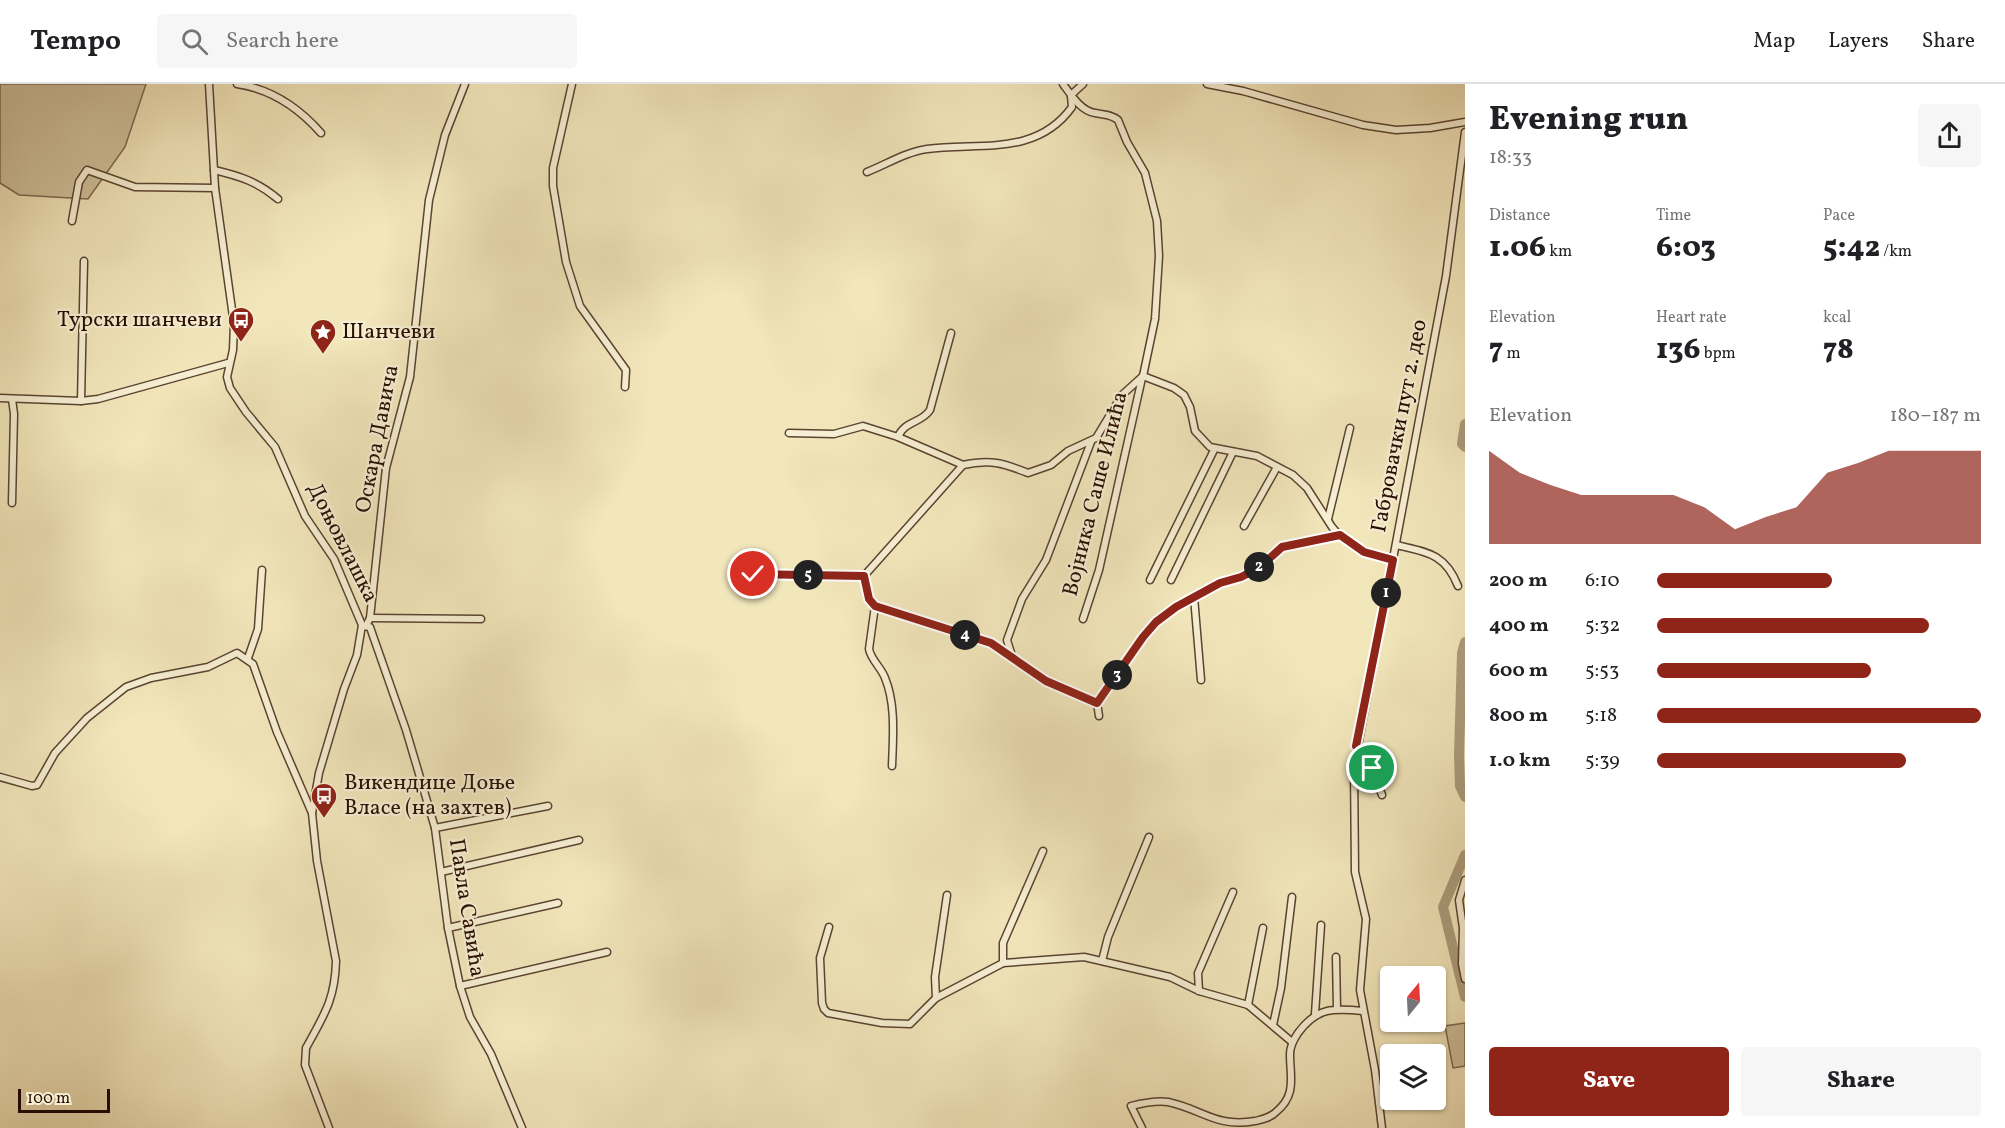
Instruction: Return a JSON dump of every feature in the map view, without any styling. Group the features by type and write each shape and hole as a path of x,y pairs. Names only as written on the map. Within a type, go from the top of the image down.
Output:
{"street":[{"name":"Доњовлашка","path":"209,84 215,188 234,324 233,350 226,377 230,388 275,447 305,516 334,559 364,626 326,752 312,813 317,861 336,961 333,994 306,1048 305,1065 329,1128"},
{"path":"237,84 288,102 321,133"},
{"name":"Оскара Давича","path":"364,626 370,618 386,468 410,378 429,200 445,135 465,84"},
{"path":"572,84 553,168 552,186 566,262 580,306 626,370 625,387"},
{"name":"Војника Саше Илића","path":"1063,84 1088,111 1110,115 1118,120 1151,188 1157,220 1159,256 1155,320 1099,570 1083,619"},
{"path":"867,172 926,149 999,146 1035,136 1068,113 1072,107 1071,95 1083,84"},
{"path":"1207,84 1243,91 1374,126 1407,129 1465,123"},
{"name":"Габровачки пут 2. део","path":"1382,1128 1376,1070 1360,990 1366,919 1355,872 1354,767 1356,746 1446,276 1465,132"},
{"path":"72,221 79,182 87,170 135,187 215,188"},
{"path":"214,170 251,180 278,199"},
{"path":"81,401 84,261"},
{"path":"898,437 906,425 927,415 930,410 951,333"},
{"path":"0,398 81,401 122,394 228,363"},
{"path":"753,574 864,576 963,465 981,461 999,462 1028,473 1051,465 1068,451 1096,438 1122,395 1141,378 1174,388 1184,395 1190,407 1195,431 1214,450 1257,456 1277,467 1303,483 1332,527 1340,535 1364,552 1393,560"},
{"path":"12,399 14,414 12,503"},
{"path":"789,433 834,434 863,426 898,437 963,465"},
{"path":"1328,519 1350,428"},
{"path":"1013,659 1007,640 1022,599 1046,560 1091,442"},
{"path":"1150,580 1214,450"},
{"path":"1171,580 1233,452"},
{"path":"1244,526 1277,467"},
{"path":"1099,716 1097,703 1156,622 1220,583 1241,577 1259,568 1282,547 1340,535"},
{"path":"1396,545 1435,555 1453,573 1458,586"},
{"path":"248,658 258,629 262,570"},
{"path":"864,576 869,599 875,606 991,643 1046,681 1097,703"},
{"path":"1194,597 1201,680"},
{"path":"875,606 869,649 885,677 891,697 892,766"},
{"path":"370,618 481,619"},
{"name":"Павла Савића","path":"364,626 372,633 406,730 435,828 448,928 460,986 470,1017 491,1054 522,1128"},
{"path":"0,777 32,786 37,785 55,753 87,718 126,687 151,678 208,667 237,653 254,664 278,732 312,813"},
{"path":"1356,746 1365,753 1382,795"},
{"path":"435,828 548,806"},
{"path":"1102,961 1108,937 1149,837"},
{"path":"441,872 579,840"},
{"path":"1003,963 1003,943 1043,851"},
{"path":"1465,880 1459,900 1463,928 1462,964 1465,979"},
{"path":"1199,991 1198,973 1233,892"},
{"path":"936,998 934,977 946,895"},
{"path":"1273,1026 1281,988 1292,897"},
{"path":"448,928 558,903"},
{"path":"1315,1014 1321,925"},
{"path":"829,927 820,958 822,1004 825,1012 828,1013 882,1023 910,1024 936,998 1003,963 1084,957 1170,977 1199,991 1248,1005 1292,1042"},
{"path":"1248,1005 1263,928"},
{"path":"460,986 607,952"},
{"path":"1336,957 1337,1009"},
{"path":"1142,1128 1131,1106 1159,1101 1169,1102 1208,1119 1239,1125 1268,1118 1283,1106 1291,1093 1293,1086 1290,1052 1292,1042 1304,1024 1315,1014 1337,1009 1363,1011"}],"shaded area":[{"path":"0,84 146,84 125,147 88,199 19,195 0,183"},
{"path":"1465,1023 1465,1066 1453,1068 1446,1026"}],"waterway":[{"path":"1465,424 1462,444 1465,447"},
{"path":"1465,642 1462,653 1459,755 1460,786 1465,797"},
{"path":"1465,855 1443,907 1465,997"}],"place":[{"name":"Турски шанчеви","path":"241,343"},
{"name":"Шанчеви","path":"323,355"},
{"name":"Викендице Доње Власе (на захтев)","path":"324,819"}],"route":[{"path":"753,574 864,576 866,591 875,606 991,643 1046,681 1097,703 1143,637 1156,622 1176,607 1220,583 1241,577 1259,568 1282,547 1340,535 1364,552 1393,560 1356,746 1365,753 1372,768"}]}
